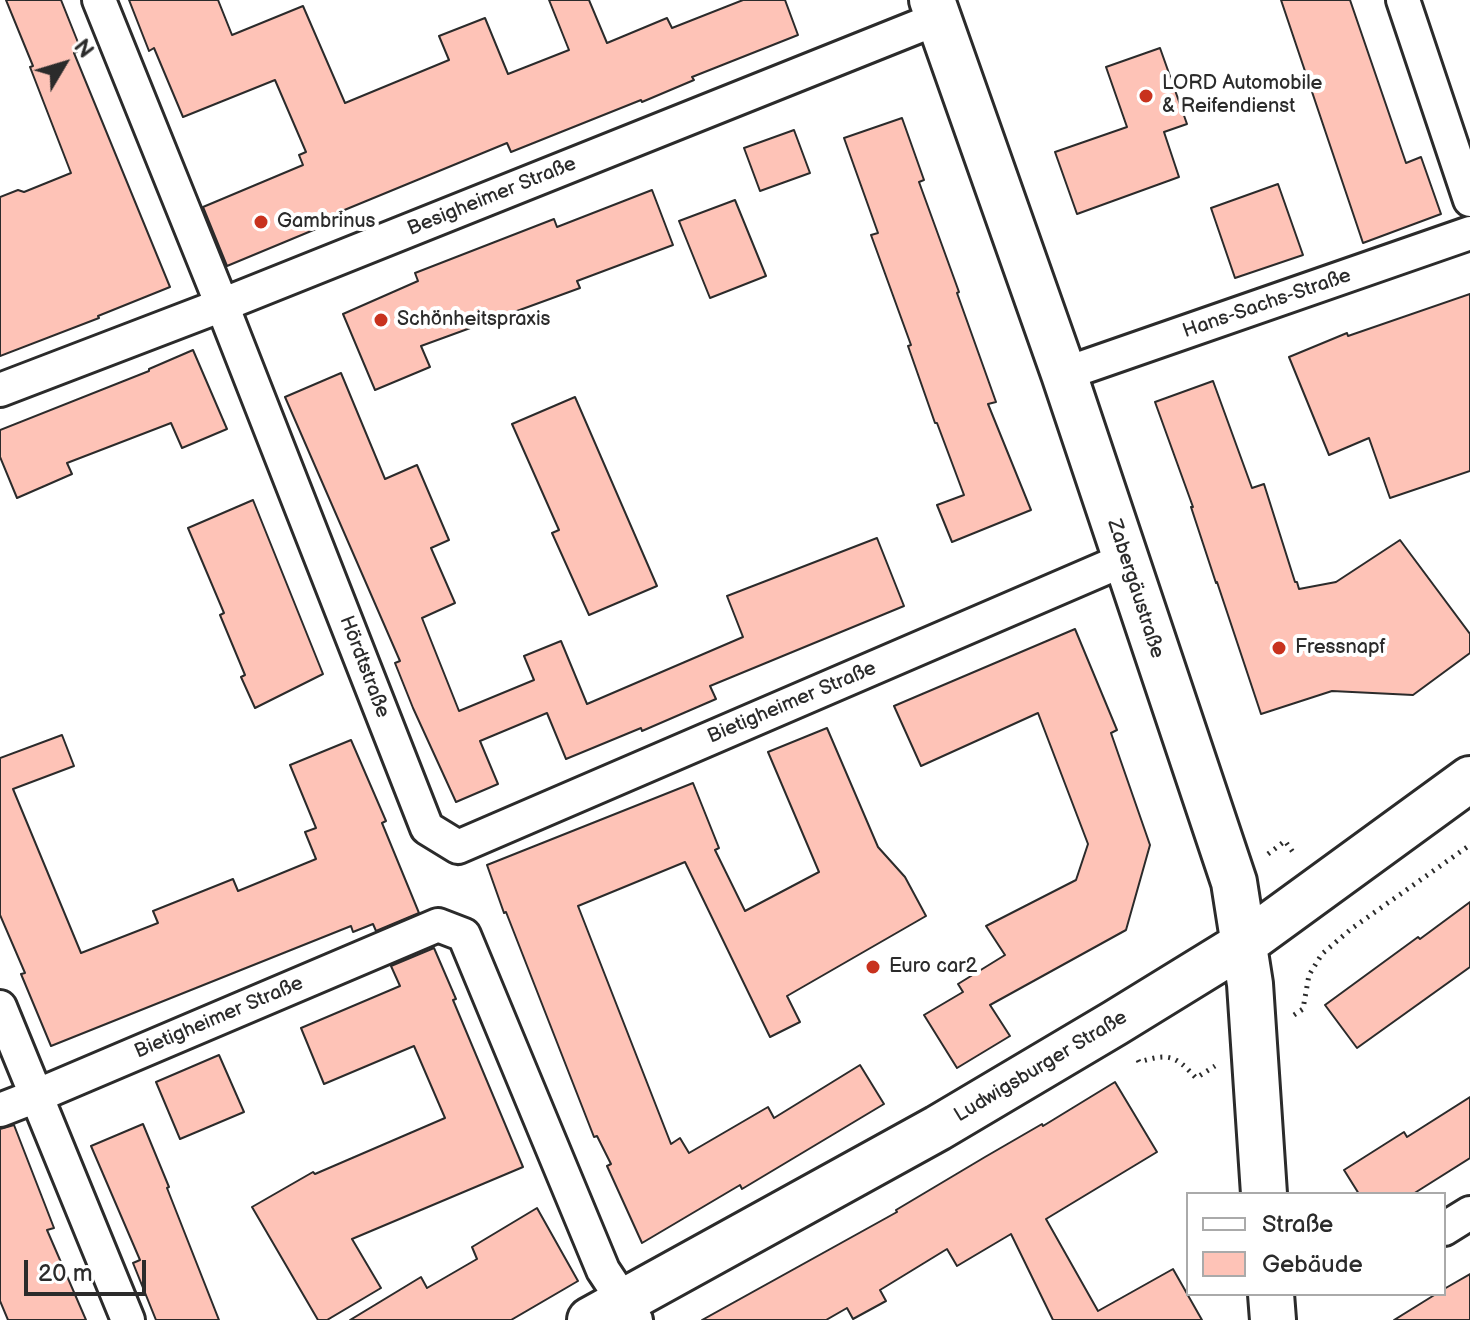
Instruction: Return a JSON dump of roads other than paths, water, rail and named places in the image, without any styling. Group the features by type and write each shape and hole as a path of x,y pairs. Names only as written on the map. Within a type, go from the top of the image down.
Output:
{"main road":[{"name":"Zabergäustraße","path":"936,9 1064,374 1234,882 1245,943 1255,1040 1264,1192"},
{"name":"Ludwigsburger Straße","path":"617,1314 1085,1042 1245,943 1470,779"},
{"path":"1271,1296 1273,1320"}],"street":[{"name":"Hördtstraße","path":"99,0 427,828 458,847"},
{"path":"1403,0 1470,200"},
{"name":"Besigheimer Straße","path":"0,390 222,305 936,9"},
{"name":"Hans-Sachs-Straße","path":"1064,374 1470,233"},
{"name":"Bietigheimer Straße","path":"458,847 1126,559"},
{"name":"Bietigheimer Straße","path":"0,1110 438,925 464,935 603,1270 617,1314"},
{"path":"0,1007 128,1320"},
{"path":"1446,1228 1470,1213"}],"place":[{"name":"LORD Automobile & Reifendienst","path":"1146,96"},
{"name":"Gambrinus","path":"261,222"},
{"name":"Schönheitspraxis","path":"381,320"},
{"name":"Fressnapf","path":"1279,648"},
{"name":"Euro car2","path":"873,967"}]}
